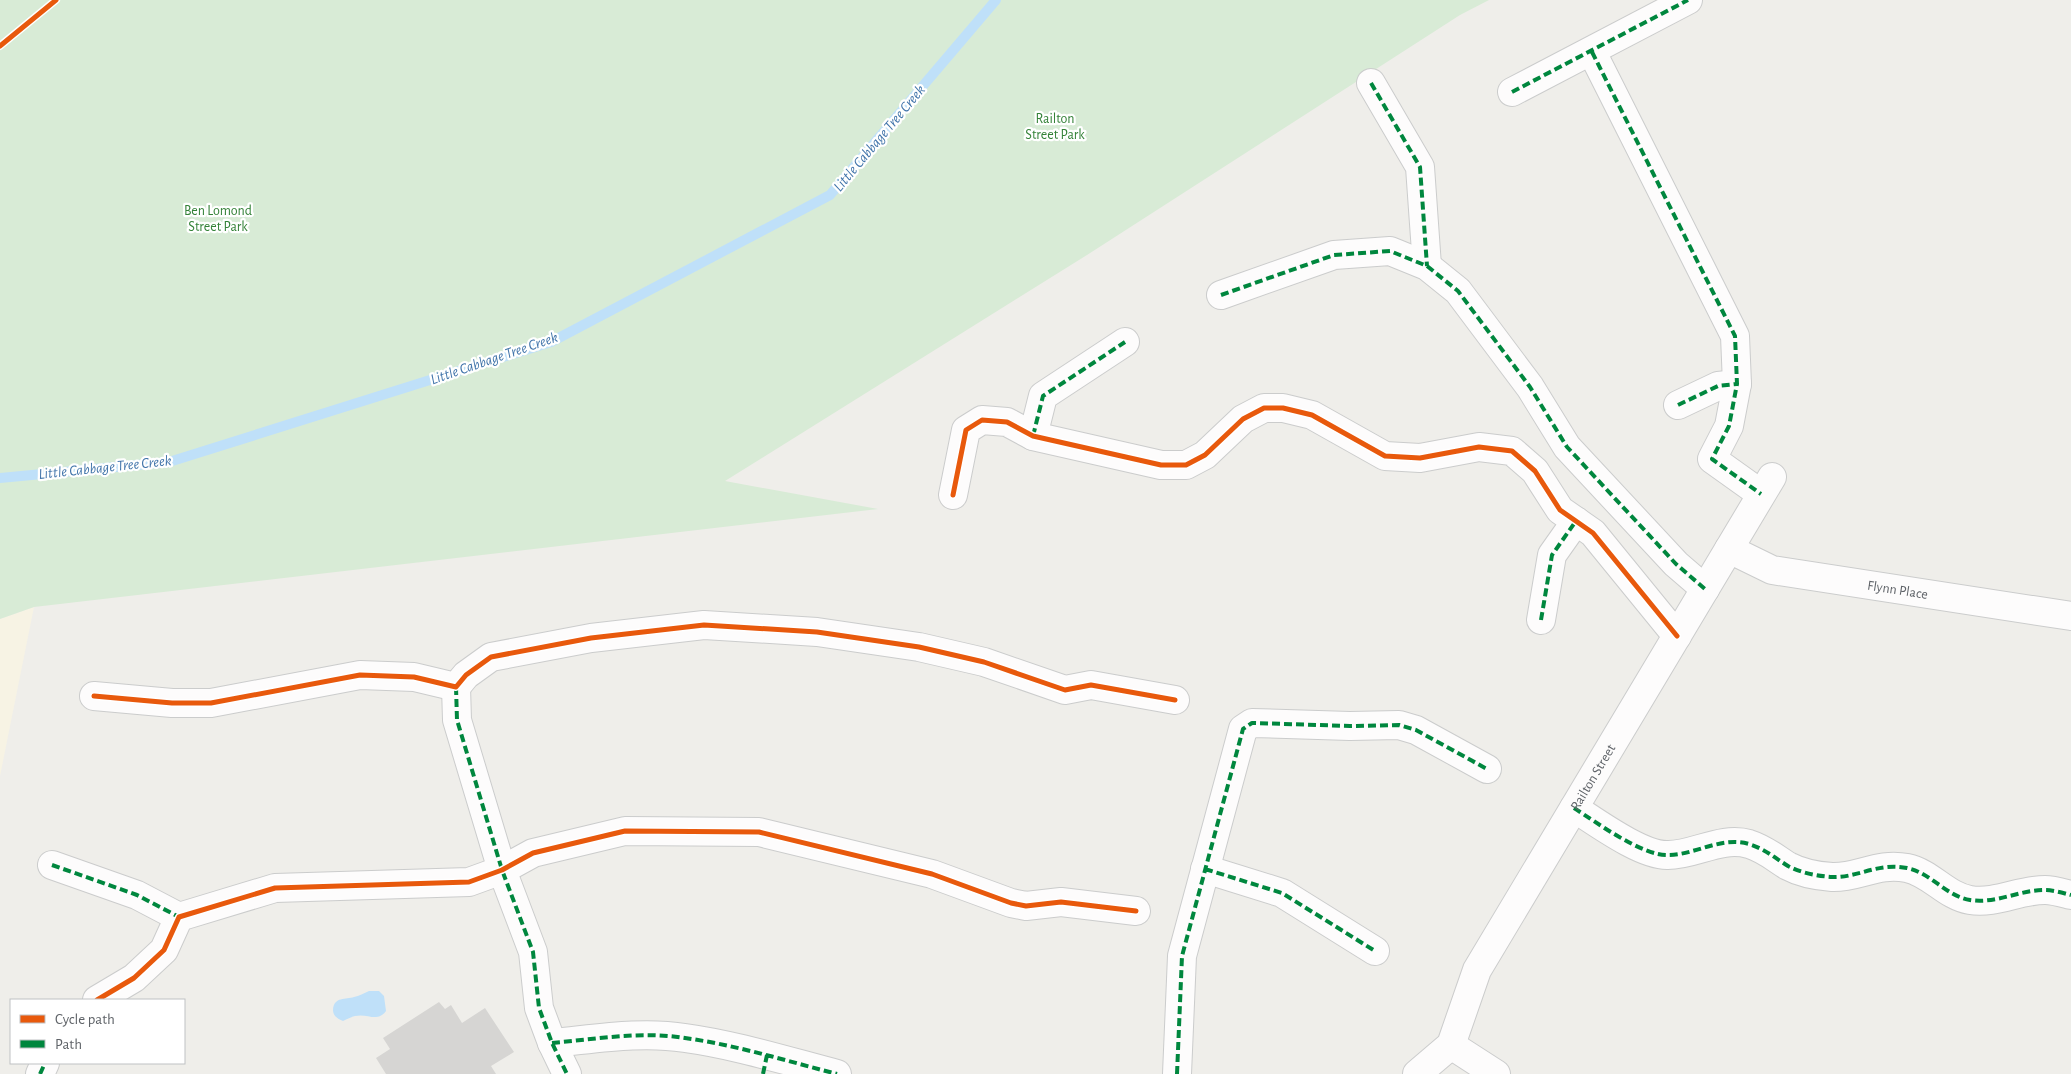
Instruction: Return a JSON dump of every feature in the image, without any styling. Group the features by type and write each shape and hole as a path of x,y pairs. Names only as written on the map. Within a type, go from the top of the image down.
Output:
{"street":[{"path":"1512,92 1592,52 1688,0"},
{"path":"1592,52 1735,336 1736,384 1718,386 1678,405"},
{"path":"1371,83 1420,167 1426,266"},
{"path":"1220,295 1334,254 1390,251 1426,266 1458,291 1530,387 1567,448 1676,564 1705,589"},
{"path":"1033,436 1043,396 1125,342"},
{"name":"Railton Street","path":"1452,1045 1477,970 1766,486 1712,459 1729,426 1736,384"},
{"path":"953,495 966,430 982,420 1007,422 1033,436 1161,465 1186,465 1205,455 1242,419 1264,408 1283,408 1312,416 1385,456 1420,458 1479,447 1512,451 1535,471 1560,510 1593,533 1677,636"},
{"path":"1541,620 1552,556 1576,521"},
{"name":"Flynn Place","path":"1729,549 1772,570 2071,616"},
{"path":"566,1074 552,1044 539,1008 533,952 502,870 457,720 456,687 466,675 491,657 591,638 704,625 817,632 919,647 984,662 1065,690 1091,685 1175,700"},
{"path":"94,696 172,703 211,703 360,675 414,677 456,687"},
{"path":"1177,1074 1182,956 1243,729 1252,723 1350,726 1399,725 1416,730 1487,769"},
{"path":"1574,808 1648,852 1666,856 1724,842 1748,844 1772,854 1788,866 1807,874 1834,877 1884,866 1908,868 1929,878 1947,891 1969,900 1991,901 2020,893 2046,890 2071,895"},
{"path":"52,865 137,895 179,917 275,888 469,882 502,870 533,853 625,832 759,832 932,874 1011,903 1026,906 1061,902 1136,911"},
{"path":"1205,869 1282,893 1375,952"},
{"path":"99,999 134,978 164,950 179,917"},
{"path":"552,1044 634,1035 685,1038 765,1064 837,1074"},
{"path":"1418,1074 1452,1045 1496,1074"}],"shaded area":[{"path":"34,607 0,776 0,619"}],"green space":[{"path":"0,0 1489,0 1460,15 1087,255 725,481 878,509 34,607 0,619"}],"water":[{"path":"369,991 379,991 384,996 386,1011 383,1015 376,1017 360,1015 343,1021 335,1016 333,1010 336,1002 341,999 356,997"}],"building":[{"path":"439,1002 445,1009 451,1005 462,1023 485,1008 514,1052 491,1066 496,1074 386,1074 376,1058 390,1049 383,1038"}],"waterway":[{"name":"Little Cabbage Tree Creek","path":"0,478 169,462 551,342 830,195 996,0"}],"marked path":[{"path":"1512,92 1688,0"},
{"path":"1592,52 1735,336 1737,384 1729,426 1712,459 1761,494"},
{"path":"1371,83 1420,167 1427,266"},
{"path":"1221,295 1334,255 1390,251 1427,266 1458,291 1530,387 1567,447 1676,564 1705,589"},
{"path":"1033,436 1043,396 1125,342"},
{"path":"1678,405 1718,386 1737,384"},
{"path":"1541,620 1552,555 1576,521"},
{"path":"456,687 457,720 502,870 533,952 539,1008 552,1043 567,1074"},
{"path":"1177,1074 1182,956 1243,729 1252,723 1350,726 1399,725 1416,730 1487,769"},
{"path":"1574,808 1620,837 1657,854 1678,854 1728,842 1739,842 1760,848 1788,866 1821,876 1841,877 1877,868 1907,868 1924,875 1953,894 1970,900 1998,899 2026,892 2045,890 2071,895"},
{"path":"52,865 137,895 179,917"},
{"path":"1205,869 1282,893 1375,951"},
{"path":"552,1043 618,1036 668,1036 742,1049 837,1074"},
{"path":"763,1074 767,1055"},
{"path":"40,1074 45,1064"}],"cycle path":[{"path":"0,46 56,0"},
{"path":"953,495 966,430 982,420 1007,422 1033,436 1161,465 1186,465 1205,455 1243,419 1264,408 1283,408 1312,415 1385,456 1420,458 1479,447 1512,451 1535,471 1560,510 1593,533 1677,636"},
{"path":"94,696 172,703 211,703 360,675 414,677 456,687 466,675 491,657 591,638 704,625 817,632 919,647 984,662 1065,690 1091,685 1175,700"},
{"path":"99,999 134,978 164,950 179,917 275,888 469,882 502,870 533,853 625,831 759,832 932,874 1011,903 1026,906 1061,902 1136,911"}],"park label":[{"name":"Railton Street Park","path":"1055,126"},
{"name":"Ben Lomond Street Park","path":"218,218"}]}
